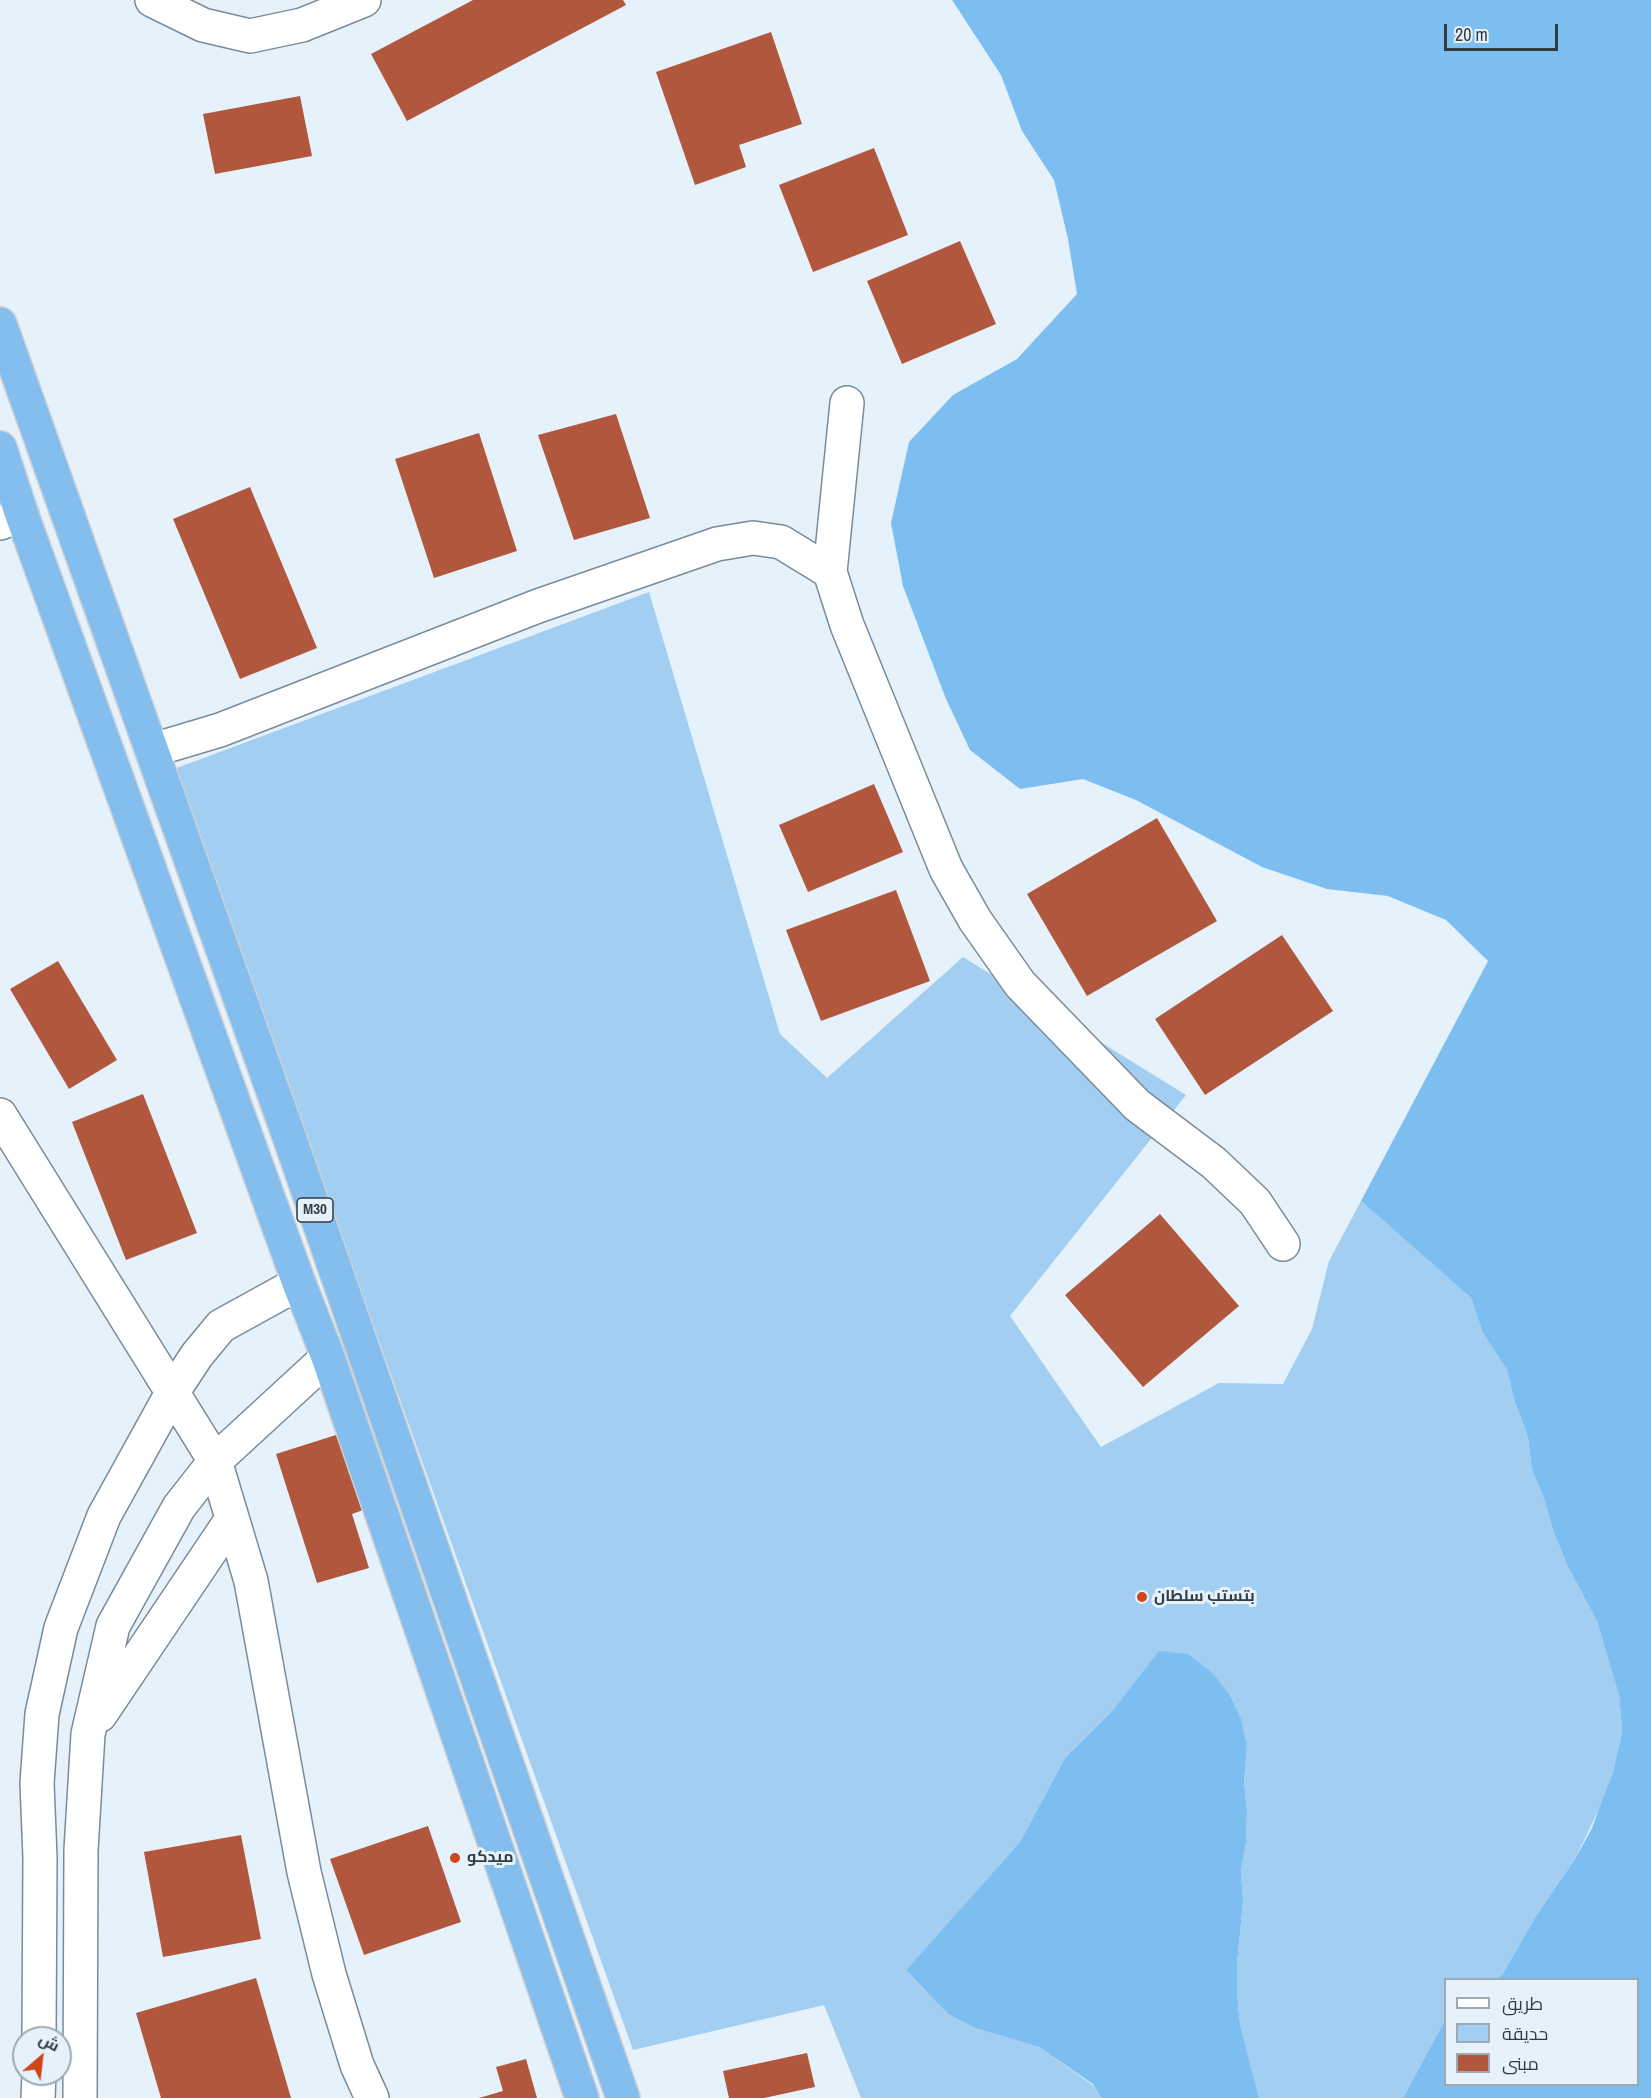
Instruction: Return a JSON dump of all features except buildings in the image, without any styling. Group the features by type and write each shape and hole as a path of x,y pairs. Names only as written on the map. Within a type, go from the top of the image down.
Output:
{"highway":[{"name":"M30","path":"0,324 153,750 483,1691 623,2098"},
{"name":"M30","path":"0,448 11,519 328,1357 582,2098"}],"street":[{"path":"152,0 203,25 250,36 302,25 364,0"},
{"path":"847,403 830,572 847,625 946,869 975,920 1020,984 1137,1105 1214,1163 1255,1202 1283,1244"},
{"path":"153,750 220,730 537,606 717,544 753,538 781,542 830,572"},
{"path":"0,1115 215,1461 251,1581 304,1872 336,1997 357,2066 372,2098"},
{"path":"39,2026 40,1858 37,1783 42,1714 61,1628 104,1516 172,1393 197,1355 221,1326 299,1283"},
{"path":"80,2098 81,1850 88,1734 113,1626 179,1507 215,1461 328,1357"},
{"path":"88,1734 232,1519"}],"green space":[{"path":"649,592 780,1034 827,1078 963,957 1186,1095 1010,1316 1101,1447 1219,1383 1283,1384 1312,1329 1329,1261 1361,1201 1471,1298 1483,1333 1507,1370 1515,1402 1528,1437 1532,1470 1544,1498 1553,1530 1567,1565 1597,1621 1619,1695 1622,1730 1613,1772 1603,1801 1575,1859 1536,1916 1502,1975 1497,1978 1444,1978 1444,2022 1403,2098 1259,2098 1240,2024 1237,1994 1237,1964 1243,1902 1241,1870 1246,1843 1247,1812 1244,1782 1247,1747 1160,1651 1113,1710 1065,1758 1020,1842 906,1970 948,2014 975,2028 1039,2047 1093,2085 1101,2098 861,2098 824,2005 633,2050 174,769"}],"shaded area":[{"path":"952,0 1651,0 1651,2098 1403,2098 1444,2022 1444,2086 1639,2086 1639,1978 1497,1978 1502,1975 1536,1916 1575,1859 1592,1828 1613,1772 1622,1731 1619,1695 1597,1621 1567,1565 1532,1470 1528,1437 1515,1402 1507,1370 1483,1333 1471,1298 1361,1201 1488,961 1446,920 1388,896 1327,889 1262,867 1136,800 1083,779 1020,789 970,750 946,699 903,586 891,523 909,442 953,395 1017,359 1077,294 1068,239 1054,180 1022,131 1001,75"},
{"path":"1159,1651 1188,1654 1212,1673 1229,1694 1241,1719 1247,1747 1244,1782 1247,1812 1246,1843 1241,1870 1243,1902 1237,1964 1237,1994 1240,2024 1259,2098 1101,2098 1093,2084 1039,2047 975,2028 948,2014 906,1970 1020,1842 1065,1758 1113,1710"}],"place":[{"name":"بتستب سلطان","path":"1142,1597"},
{"name":"ميدكو","path":"455,1858"}]}
